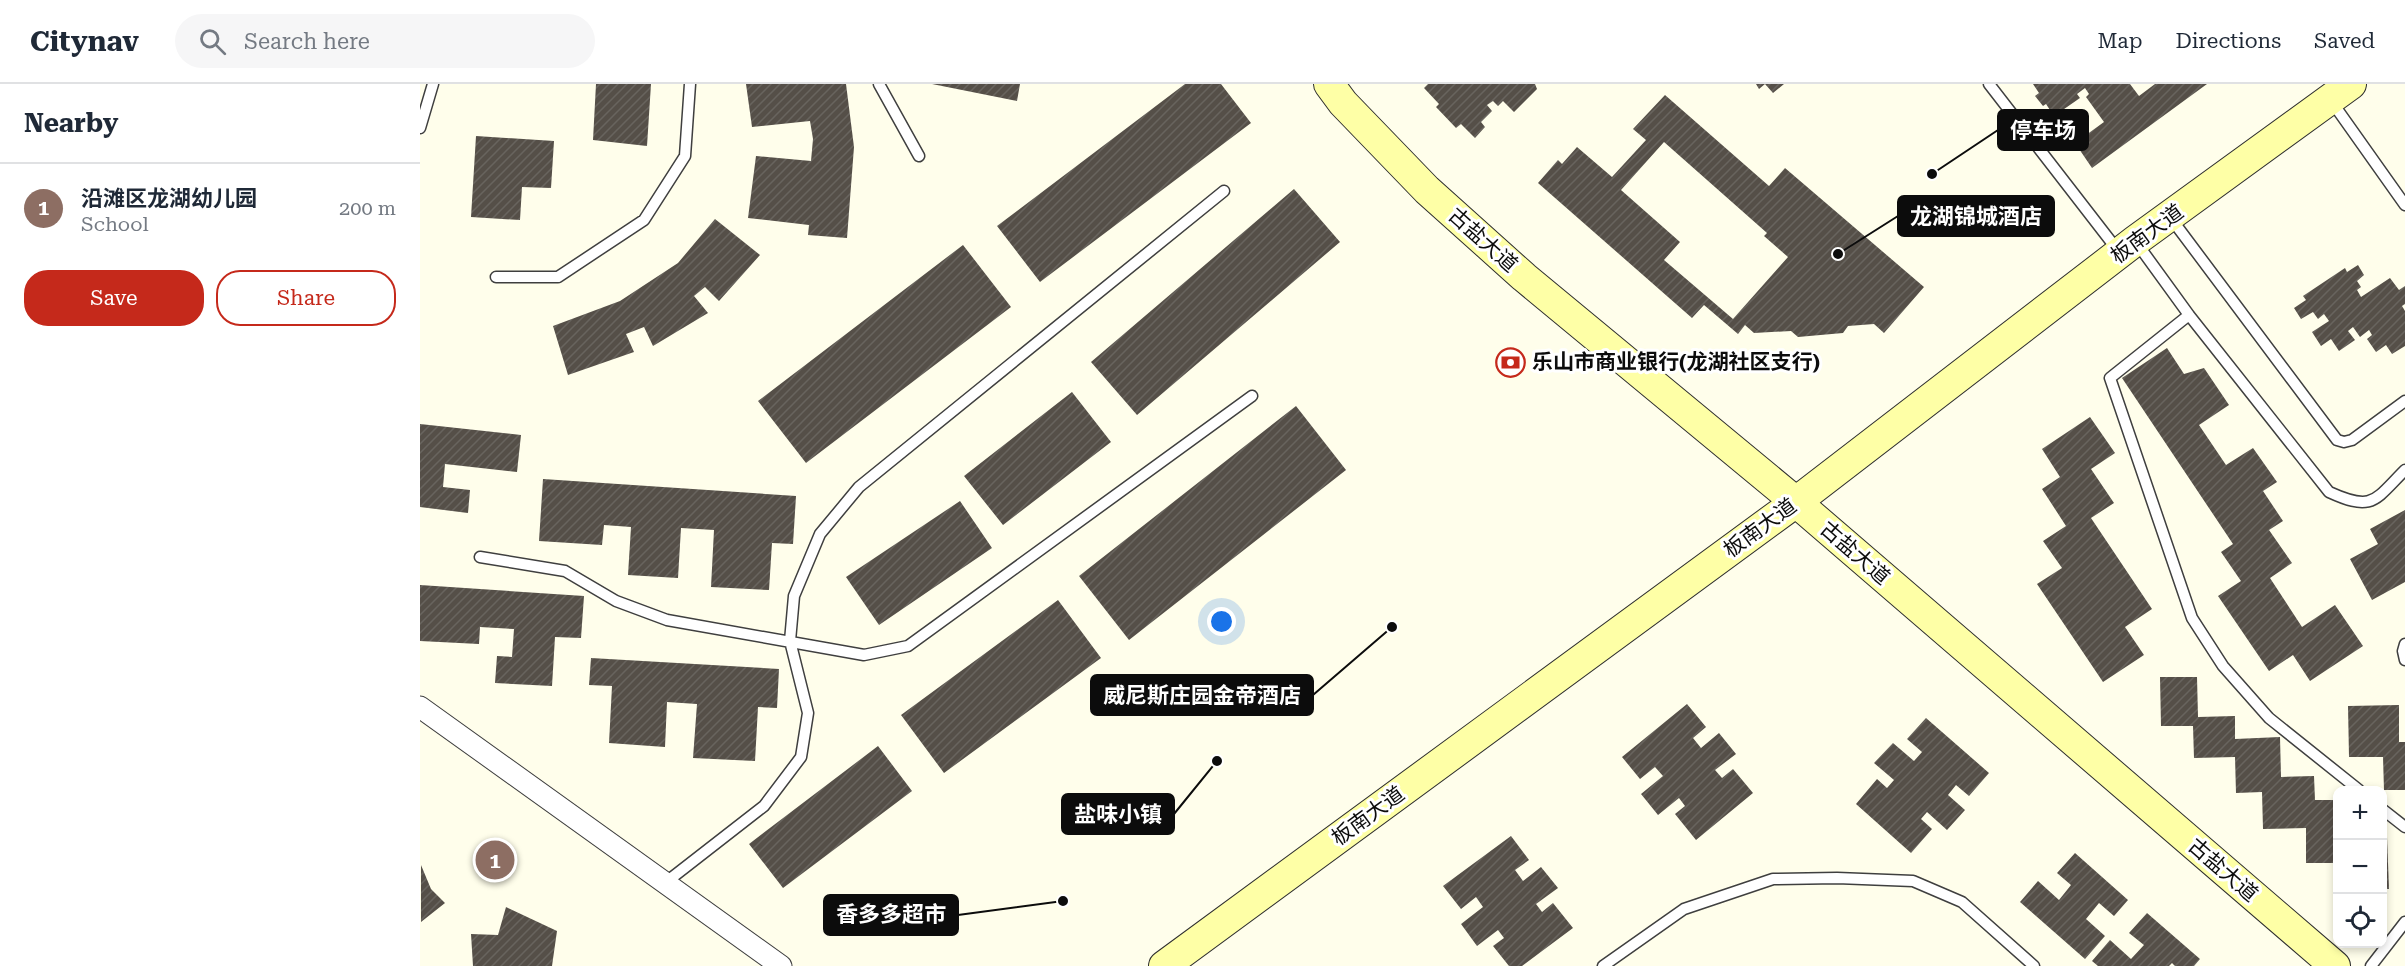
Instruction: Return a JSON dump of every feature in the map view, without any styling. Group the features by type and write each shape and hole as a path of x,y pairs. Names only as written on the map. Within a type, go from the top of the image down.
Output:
{"main road":[{"name":"古盐大道","path":"1329,84 1343,103 1427,190 1533,284 1796,502 2335,966"},
{"name":"板南大道","path":"1164,966 1796,502 2128,247 2340,92"}],"street":[{"path":"420,707 781,966"}],"lane":[{"path":"420,128 433,84"},
{"path":"496,277 558,277 644,220 685,156 690,84"},
{"path":"879,84 919,156"},
{"path":"1989,84 2189,315 2329,492 2354,503 2375,500 2405,470"},
{"path":"2340,92 2405,205"},
{"path":"665,883 764,806 801,757 808,713 790,641 794,596 820,534 859,487 1224,190"},
{"path":"2170,217 2337,440 2344,442 2352,440 2405,401"},
{"path":"2189,315 2110,378 2192,618 2223,666 2269,718 2354,786"},
{"path":"480,557 565,571 616,601 667,620 864,655 908,646 1252,396"},
{"path":"2405,644 2403,651 2405,660"},
{"path":"2387,813 2405,827"},
{"path":"1603,966 1684,909 1773,879 1837,878 1913,881 1962,902 2034,966"},
{"path":"2371,966 2405,922"}],"building":[{"path":"596,84 651,84 647,146 593,140"},
{"path":"746,84 846,84 854,147 847,238 808,235 809,225 748,218 756,156 811,161 813,139 810,121 752,127"},
{"path":"932,84 1020,84 1017,101"},
{"path":"1185,84 1221,84 1251,123 1040,282 997,226"},
{"path":"1428,84 1535,84 1537,89 1514,112 1503,101 1498,106 1493,101 1487,105 1492,111 1481,122 1485,127 1475,138 1461,124 1456,128 1436,107 1439,104 1424,88"},
{"path":"1765,84 1784,84 1773,93"},
{"path":"2033,84 2130,84 2139,96 2155,84 2207,84 2092,168 2075,143 2104,122 2086,97 2089,94 2085,88 2077,94 2080,98 2054,116 2046,104 2043,106 2035,96 2039,93"},
{"path":"1665,95 1769,186 1785,168 1924,287 1884,333 1874,324 1848,326 1843,333 1798,337 1791,331 1754,333 1745,325 1738,334 1704,305 1692,318 1538,183 1558,160 1562,164 1577,147 1612,177 1646,140 1633,129","holes":["1664,142 1767,233 1764,236 1788,257 1733,319 1664,260 1680,242 1621,190"]},
{"path":"476,136 554,141 551,188 522,187 520,220 471,217"},
{"path":"1294,189 1340,242 1137,415 1091,362"},
{"path":"715,219 760,255 719,301 705,287 694,296 708,313 653,346 644,327 626,334 634,352 568,375 553,326 620,301 678,263"},
{"path":"963,245 1011,307 806,463 758,401"},
{"path":"2358,265 2364,275 2357,281 2361,287 2357,290 2361,297 2390,278 2399,290 2405,286 2405,304 2402,306 2405,311 2405,346 2392,354 2386,345 2376,352 2367,339 2372,335 2369,330 2360,337 2353,327 2348,331 2355,340 2339,351 2331,339 2321,346 2312,332 2329,321 2324,314 2318,319 2313,312 2301,319 2294,308 2306,300 2303,296 2345,268 2347,272"},
{"path":"2167,348 2184,374 2204,368 2229,405 2199,425 2226,465 2253,448 2277,482 2263,491 2283,521 2269,530 2292,563 2270,578 2302,627 2335,605 2363,646 2310,681 2293,655 2269,671 2218,596 2241,581 2221,552 2233,544 2122,378"},
{"path":"1072,392 1111,442 1003,525 964,476"},
{"path":"1296,406 1346,470 1129,640 1079,576"},
{"path":"2090,417 2115,453 2091,469 2114,503 2091,518 2152,609 2125,627 2144,655 2103,682 2037,584 2062,568 2043,541 2066,526 2042,489 2060,477 2042,449"},
{"path":"420,424 521,435 517,472 445,464 443,487 470,490 468,513 420,507"},
{"path":"543,479 796,496 793,544 772,543 769,590 711,587 714,530 681,528 678,578 628,575 631,527 604,525 602,545 539,541"},
{"path":"960,501 992,548 879,625 846,577"},
{"path":"2405,510 2405,582 2372,600 2350,559 2378,544 2370,529"},
{"path":"420,585 584,596 581,638 555,637 552,686 495,683 497,656 512,657 514,629 480,627 479,644 420,641"},
{"path":"1058,600 1101,658 944,773 901,715"},
{"path":"591,658 779,669 777,708 758,707 755,761 693,758 697,704 667,702 665,747 609,743 612,686 589,685"},
{"path":"2160,677 2197,677 2198,717 2235,716 2235,739 2280,737 2281,777 2314,776 2315,800 2333,800 2333,863 2306,863 2306,828 2263,829 2262,792 2236,793 2235,757 2194,758 2193,726 2161,726"},
{"path":"1687,704 1706,727 1693,738 1701,748 1719,733 1736,754 1715,770 1722,778 1733,769 1753,793 1696,840 1675,814 1685,806 1679,798 1658,815 1641,794 1663,776 1655,767 1640,779 1622,757"},
{"path":"2399,705 2399,742 2405,742 2405,790 2387,790 2387,786 2384,786 2383,757 2349,757 2348,706"},
{"path":"1926,718 1989,773 1969,796 1956,785 1948,795 1965,810 1947,830 1927,812 1921,819 1932,829 1911,853 1856,804 1877,779 1887,788 1894,780 1874,763 1893,743 1914,761 1922,752 1907,739"},
{"path":"878,746 912,791 783,888 749,844"},
{"path":"1511,836 1529,860 1515,870 1523,881 1541,867 1558,888 1536,904 1542,912 1553,903 1573,928 1522,966 1509,966 1493,946 1504,938 1498,930 1477,946 1461,924 1483,907 1476,897 1461,909 1443,886"},
{"path":"2387,837 2389,889 2387,889"},
{"path":"2075,853 2128,900 2114,916 2099,903 2086,919 2105,936 2085,959 2020,902 2038,881 2059,900 2071,885 2057,873"},
{"path":"421,865 431,889 445,903 421,922"},
{"path":"506,907 557,931 552,966 473,966 471,934 498,935"},
{"path":"2147,913 2200,959 2194,966 2175,966 2172,963 2169,966 2098,966 2092,961 2110,940 2131,959 2144,945 2129,933"}],"place":[{"name":"停车场","path":"1932,174"},
{"name":"龙湖锦城酒店","path":"1838,254"},
{"name":"乐山市商业银行(龙湖社区支行)","path":"1511,362"},
{"name":"威尼斯庄园金帝酒店","path":"1392,627"},
{"name":"盐味小镇","path":"1217,761"},
{"name":"沿滩区龙湖幼儿园","path":"495,860"},
{"name":"香多多超市","path":"1063,901"}]}
